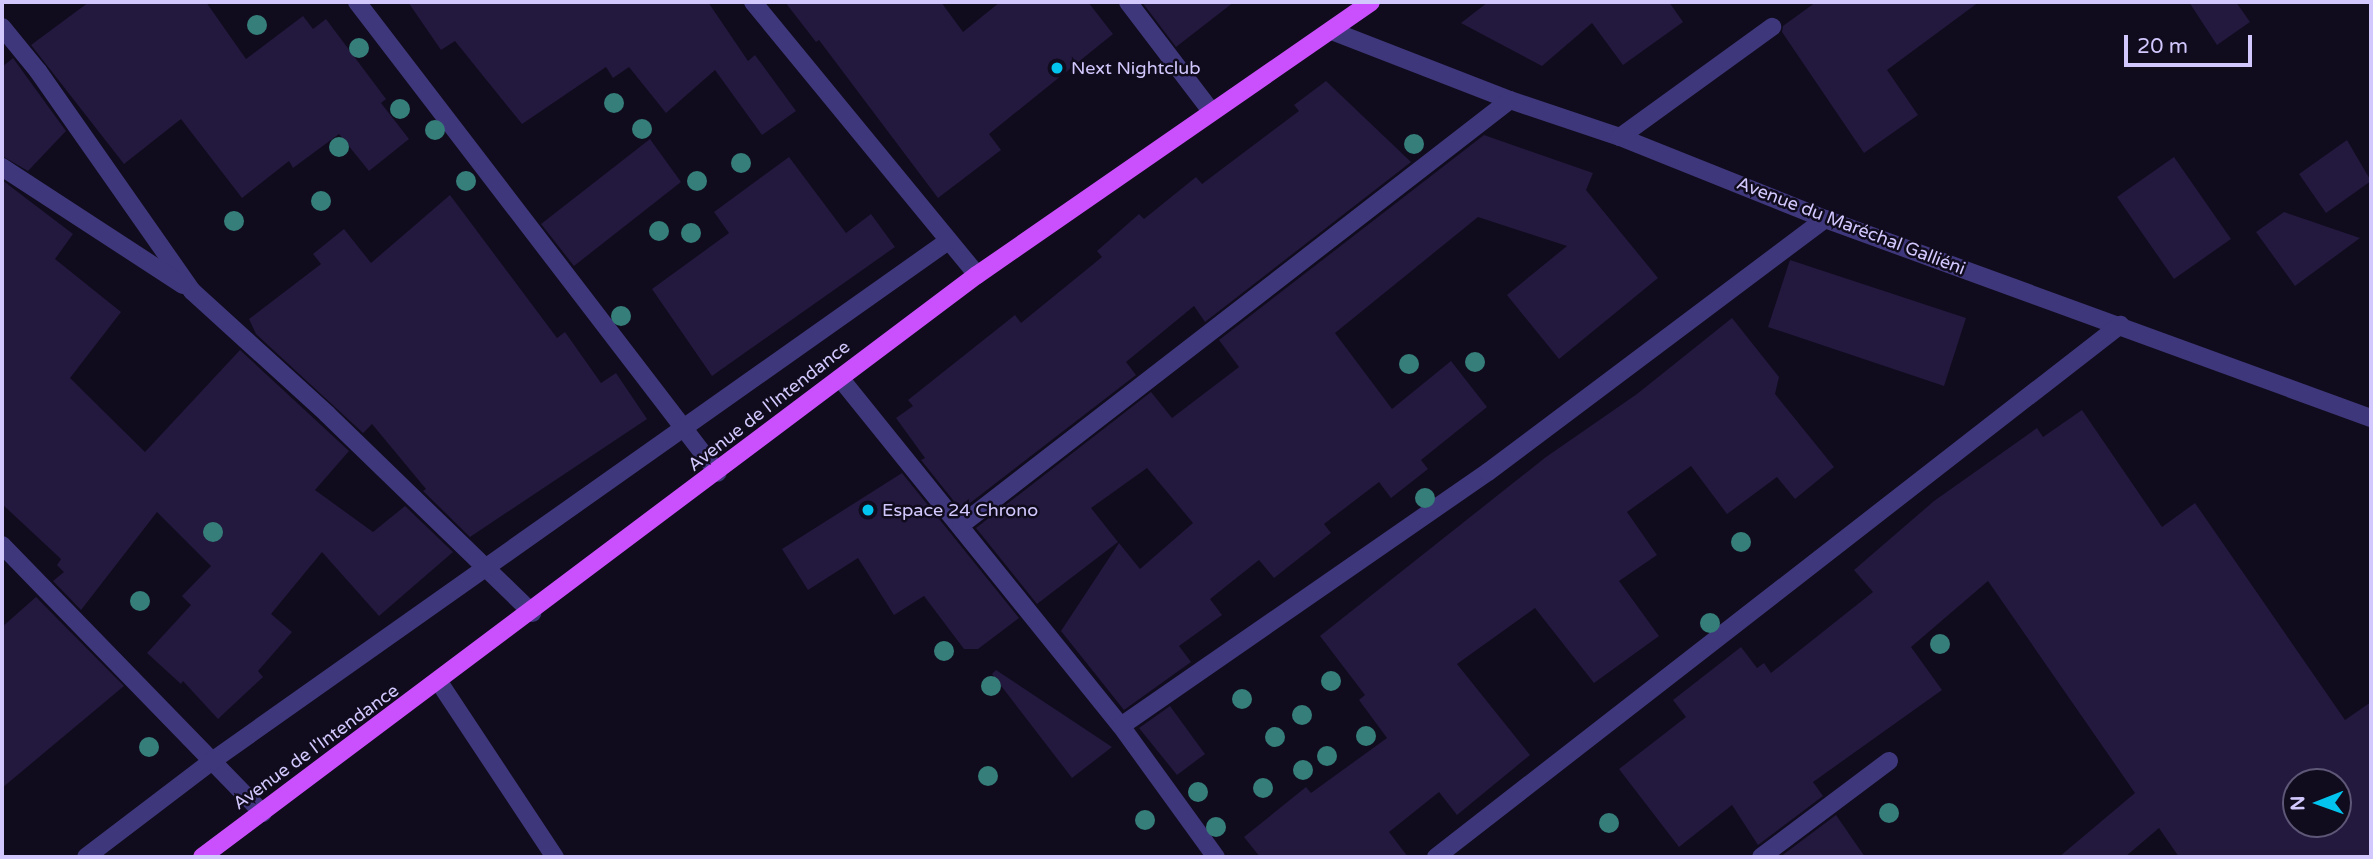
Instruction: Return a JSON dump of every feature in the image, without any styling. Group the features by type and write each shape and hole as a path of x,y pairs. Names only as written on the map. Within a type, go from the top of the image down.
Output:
{"main road":[{"name":"Avenue de l'Intendance","path":"202,857 532,613 976,275 1371,2"}],"street":[{"path":"357,2 718,473"},
{"path":"753,2 976,275"},
{"path":"1128,2 1211,111"},
{"path":"2,27 38,71 192,291"},
{"path":"1620,137 1772,27"},
{"name":"Avenue du Maréchal Galliéni","path":"1332,31 1510,100 1620,137 1825,219 2371,418"},
{"path":"961,525 1510,100"},
{"path":"2,167 192,291 327,414 532,613"},
{"path":"1121,726 1488,472 1825,219"},
{"path":"86,857 212,761 948,241"},
{"path":"1436,857 2120,325"},
{"path":"840,378 1121,726 1216,857"},
{"path":"2,545 263,813"},
{"path":"439,682 555,857"},
{"path":"1761,857 1889,761"}],"building":[{"path":"89,2 206,2 246,59 303,16 313,29 326,19 386,99 381,103 409,139 369,171 339,134 293,168 289,161 242,198 181,119 124,164 31,45"},
{"path":"408,2 708,2 748,61 755,55 796,111 762,135 715,70 666,113 629,67 613,78 606,67 522,124 455,41 441,50"},
{"path":"785,2 941,2 963,32 1000,2 1088,2 1113,34 989,134 1001,150 938,198 819,40 816,42"},
{"path":"1142,2 1234,2 1176,47"},
{"path":"1488,2 1669,2 1683,22 1623,65 1592,23 1542,66 1461,23"},
{"path":"1816,2 1979,2 1887,70 1918,115 1864,153 1782,32 1783,26"},
{"path":"2189,2 2236,2 2250,22 2217,45"},
{"path":"13,58 66,131 28,171 2,156 2,67"},
{"path":"1326,81 1411,162 1205,322 1194,306 1126,362 1136,375 961,510 921,460 925,458 896,418 913,406 908,400 1015,315 1021,323 1102,257 1097,251 1139,214 1144,219 1196,177 1202,184 1299,111 1294,105"},
{"path":"1484,135 1593,173 1586,190 1658,278 1559,359 1507,295 1567,246 1478,217 1335,333 1392,409 1451,361 1487,407 1421,460 1428,469 1391,498 1379,482 1324,524 1331,533 1274,578 1259,560 1210,599 1222,615 1179,646 1191,662 1124,710 1061,631 1119,543 1140,569 1193,523 1147,468 1091,508 1118,542 1037,604 976,528 1151,392 1172,418 1239,367 1219,340"},
{"path":"650,139 681,182 574,266 541,224"},
{"path":"2347,140 2371,181 2326,213 2299,174"},
{"path":"789,157 846,233 871,214 895,247 712,376 652,289 729,233 714,212"},
{"path":"2174,157 2231,239 2174,279 2117,197"},
{"path":"2,180 73,234 55,259 121,312 70,378 145,452 240,350 349,451 315,490 373,532 405,506 453,552 379,616 322,552 271,614 292,632 258,671 263,677 218,719 183,681 181,684 147,653 191,605 182,596 211,566 157,512 81,610 53,581 64,572 57,565 61,559 2,504"},
{"path":"450,195 557,338 565,332 601,383 616,373 647,419 470,537 423,491 426,489 372,424 363,433 256,334 249,319 321,264 313,254 344,229 371,263"},
{"path":"2284,212 2360,238 2295,286 2256,232"},
{"path":"1790,260 1966,318 1944,386 1768,327"},
{"path":"1732,318 1779,377 1775,394 1834,467 1795,499 1777,477 1727,514 1691,466 1627,512 1657,555 1619,581 1659,636 1594,683 1535,608 1457,664 1530,755 1457,815 1439,792 1389,832 1408,857 1260,857 1244,837 1306,787 1311,793 1387,738 1359,700 1365,695 1320,636 1546,457 1637,394"},
{"path":"2082,410 2162,527 2195,503 2345,720 2371,702 2371,857 2179,857 2159,828 2125,857 2059,857 2135,793 1988,581 1911,647 1942,690 1813,782 1823,796 1758,845 1732,805 1679,847 1619,769 1686,717 1673,700 1741,647 1757,668 1764,663 1771,673 1873,592 1854,570 1934,501 2037,428 2043,437"},
{"path":"902,473 1019,618 978,649 964,649 924,596 894,615 858,558 808,590 782,549"},
{"path":"36,597 124,686 2,788 2,627"},
{"path":"996,670 1112,747 1072,778 992,674"},
{"path":"1170,706 1205,754 1177,775 1139,728"},
{"path":"1836,815 1865,857 1780,857"}],"place":[{"name":"Next Nightclub","path":"1057,68"},
{"name":"Espace 24 Chrono","path":"868,510"}]}
